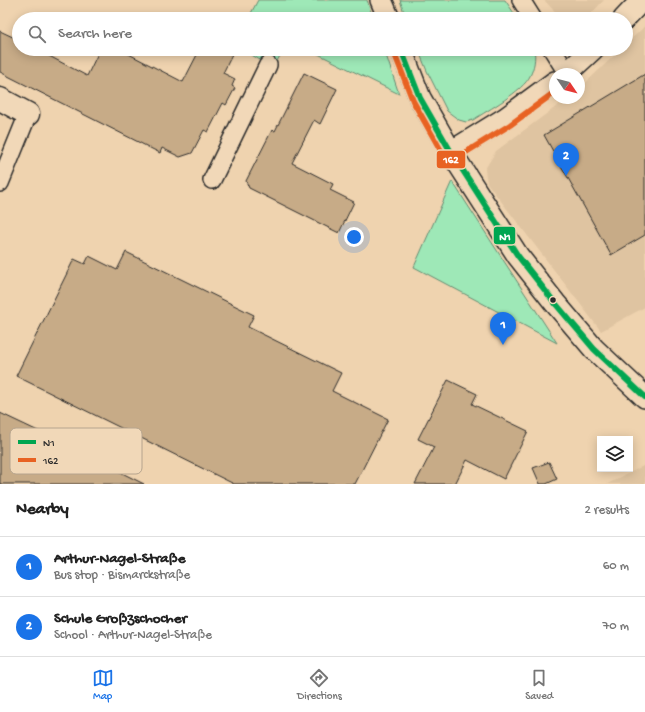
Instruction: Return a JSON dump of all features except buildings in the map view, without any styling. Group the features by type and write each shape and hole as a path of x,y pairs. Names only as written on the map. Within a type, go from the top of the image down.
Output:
{"main road":[{"path":"0,99 28,114"}],"street":[{"path":"381,0 386,12"},
{"path":"521,0 529,12"},
{"path":"631,12 642,0"},
{"path":"404,56 420,98 451,152 518,256 594,349 645,397"},
{"path":"555,56 560,68"},
{"path":"572,68 585,56"},
{"path":"212,180 268,65"},
{"path":"451,152 506,118 549,86"},
{"path":"0,183 28,114"}],"shaded area":[{"path":"544,0 604,0 593,12 555,12"},
{"path":"645,26 645,307 601,331 487,183 485,169 496,151 560,104 585,104 585,83 614,56 633,56 633,37"},
{"path":"645,465 645,484 607,484 633,472"}],"green space":[{"path":"258,0 367,0 371,12 252,12"},
{"path":"400,0 505,0 513,12 404,12"},
{"path":"253,56 280,56 273,68"},
{"path":"322,56 386,56 399,94"},
{"path":"421,56 535,56 534,66 530,76 520,88 496,106 473,120 466,122 459,120 447,111"},
{"path":"452,181 463,198 557,343 414,267"}],"transit line":[{"name":"162","path":"396,56 413,101 444,156 449,160 455,159 510,125 549,96"},
{"name":"N1","path":"404,56 420,98 451,152 518,256 594,349 645,397"}],"place":[{"name":"Schule Großzschocher","path":"566,176"},
{"name":"Arthur-Nagel-Straße","path":"503,345"}]}
